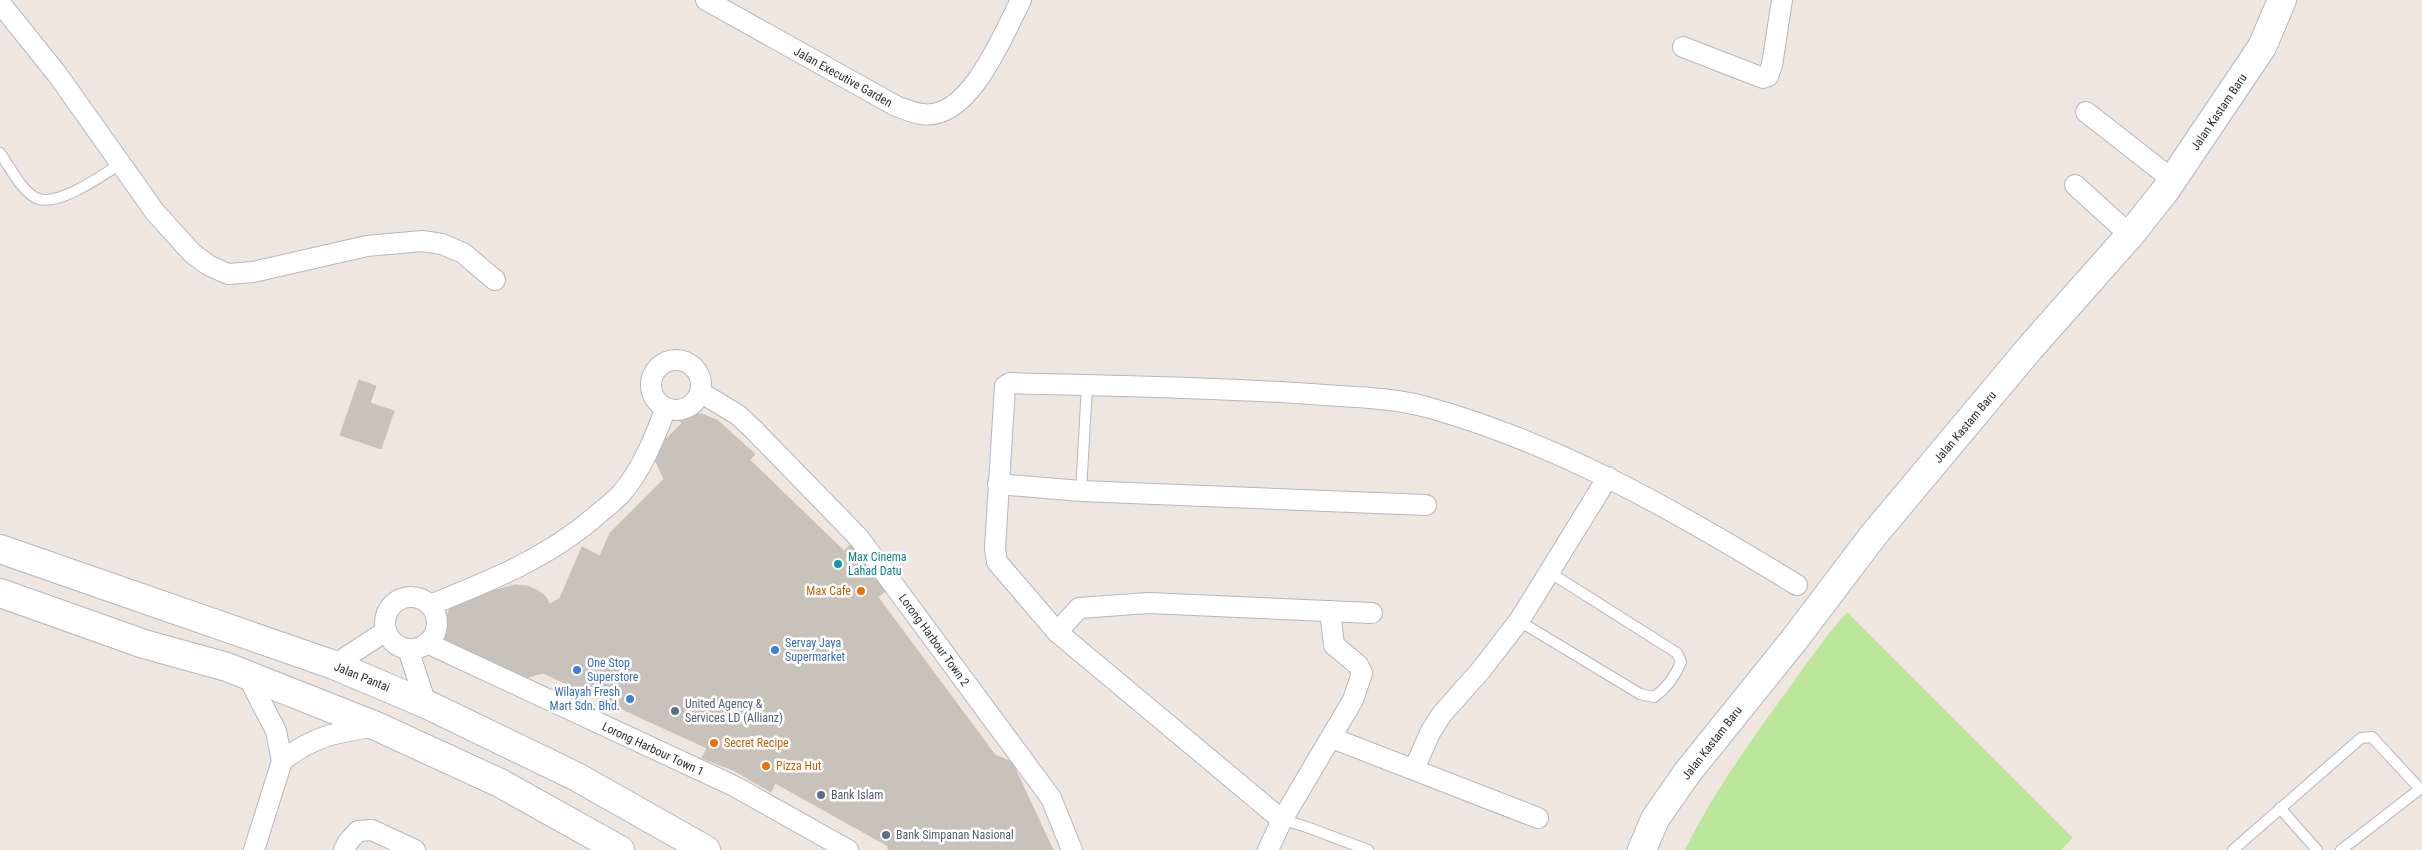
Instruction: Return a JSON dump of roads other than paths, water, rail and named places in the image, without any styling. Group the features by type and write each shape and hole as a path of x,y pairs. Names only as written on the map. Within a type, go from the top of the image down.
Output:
{"street":[{"name":"Jalan Executive Garden","path":"706,0 896,106 923,115 944,112 966,95 984,70 1021,0"},
{"path":"1683,47 1763,78 1768,76 1772,65 1782,0"},
{"name":"Jalan Kastam Baru","path":"1642,850 1655,819 1687,773 1794,640 1872,537 2030,348 2130,235 2173,180 2262,47 2282,0"},
{"path":"0,3 57,74 155,212 192,253 208,265 228,274 253,272 367,246 422,240 442,244 463,254 495,280"},
{"path":"2086,112 2173,180"},
{"path":"2075,185 2130,235"},
{"path":"670,360 680,360 690,364 697,371 701,381 700,392 696,401 687,407 677,410 666,408 658,402 651,388 653,373 660,365 670,360"},
{"path":"1282,820 1057,632 997,562 995,548 1005,386 1010,383 1229,388 1394,400 1430,408 1521,439 1608,477 1688,518 1797,585"},
{"name":"Lorong Harbour Town 2","path":"700,392 732,411 754,430 859,538 1050,798 1072,850"},
{"path":"430,605 504,575 545,554 620,496 639,469 666,408"},
{"path":"1414,769 1431,731 1442,714 1481,670 1519,621 1608,477"},
{"path":"998,484 1081,490 1426,506"},
{"name":"Jalan Pantai","path":"0,548 334,665 426,704 578,777 706,850"},
{"path":"59,614 11,584 9,573 12,569 19,568 76,576"},
{"path":"0,593 144,644 247,674 376,726 500,783 620,850"},
{"path":"414,597 430,605 437,620 437,629 418,646 395,643 386,631 386,614 397,600 414,597"},
{"path":"1057,632 1079,608 1148,603 1372,613"},
{"path":"1268,850 1282,820 1353,700 1362,673 1358,664 1334,645 1330,611"},
{"path":"334,665 386,631"},
{"path":"418,646 426,704"},
{"name":"Lorong Harbour Town 1","path":"418,646 734,786 848,850"},
{"path":"247,674 276,731 282,761 254,850"},
{"path":"282,761 312,740 330,734 376,726"},
{"path":"1332,738 1538,818"},
{"path":"344,850 358,831 372,830 415,850"}],"lane":[{"path":"0,153 26,190 37,198 47,200 85,187 120,164"},
{"path":"1081,490 1086,386"},
{"path":"1519,621 1640,694 1654,697 1664,691 1676,674 1681,662 1676,653 1549,572"},
{"path":"2233,850 2361,738 2372,736 2420,789 2341,850"},
{"path":"2280,808 2318,850"},
{"path":"1282,820 1304,826 1368,850"}],"place":[{"name":"Max Cinema Lahad Datu","path":"838,564"},
{"name":"Max Cafe","path":"861,591"},
{"name":"Servay Jaya Supermarket","path":"775,650"},
{"name":"One Stop Superstore","path":"577,670"},
{"name":"Wilayah Fresh Mart Sdn. Bhd.","path":"630,699"},
{"name":"United Agency & Services LD (Allianz)","path":"675,711"},
{"name":"Secret Recipe","path":"714,743"},
{"name":"Pizza Hut","path":"766,766"},
{"name":"Bank Islam","path":"821,795"},
{"name":"Bank Simpanan Nasional","path":"886,835"}]}
